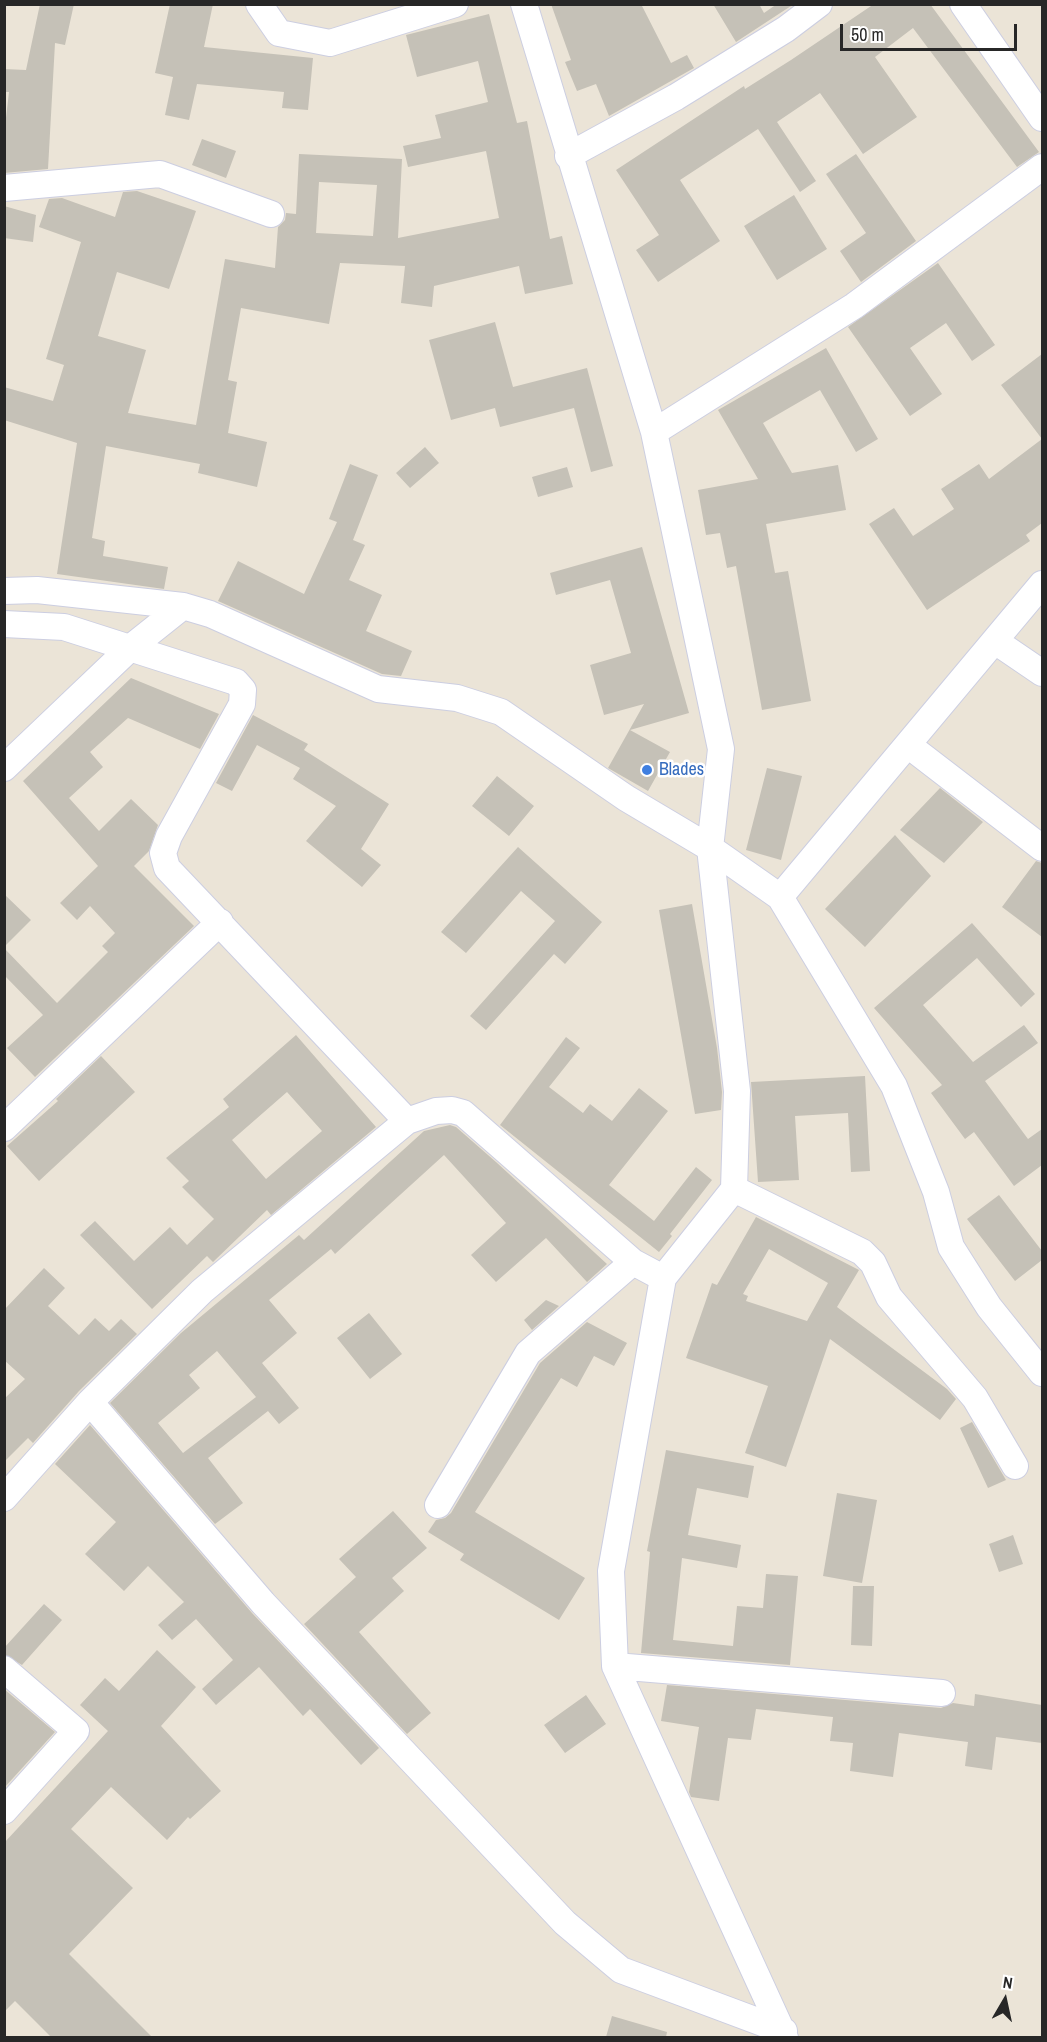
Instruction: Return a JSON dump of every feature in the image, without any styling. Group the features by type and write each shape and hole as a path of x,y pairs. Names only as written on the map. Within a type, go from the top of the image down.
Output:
{"street":[{"path":"259,4 279,33 330,43 454,4"},
{"path":"524,4 568,156 654,432 721,749 710,848 737,1091 734,1189 663,1278 611,1571 615,1666 784,2034"},
{"path":"568,156 676,97 786,29 819,4"},
{"path":"963,4 1042,118"},
{"path":"654,432 855,306 1042,167"},
{"path":"4,188 160,174 270,214"},
{"path":"780,897 1042,584"},
{"path":"4,591 37,590 183,606 210,614 378,689 457,698 501,712 626,798 710,848 780,897 894,1086 936,1192 951,1248 989,1307 1042,1373"},
{"path":"4,768 129,649 183,606"},
{"path":"4,624 64,627 236,682 243,690 242,704 169,836 163,853 166,868 220,922 407,1121"},
{"path":"995,641 1042,673"},
{"path":"908,745 1042,848"},
{"path":"4,1128 220,922"},
{"path":"4,1498 90,1402 202,1291 407,1121 436,1111 452,1110 463,1113 633,1262 663,1278"},
{"path":"734,1189 862,1252 873,1263 889,1297 975,1398 1015,1466"},
{"path":"438,1505 528,1353 633,1262"},
{"path":"90,1402 263,1603 565,1923 621,1970 784,2034"},
{"path":"615,1666 942,1693"},
{"path":"4,1669 76,1731 4,1811"}],"building":[{"path":"40,4 74,4 65,45 55,43 48,169 4,173 4,135 9,92 4,92 4,69 26,70"},
{"path":"170,4 213,4 204,47 313,58 308,110 282,108 284,92 197,84 189,120 165,115 173,77 155,73"},
{"path":"551,4 641,4 671,63 687,55 694,68 609,116 596,84 577,91 565,62 571,60"},
{"path":"713,4 759,4 764,13 777,4 794,4 736,42"},
{"path":"874,4 930,4 1039,152 1017,167 913,28 875,57 917,117 863,154 820,93 777,122 816,181 800,192 758,129 680,180 720,241 658,282 636,250 659,235 616,170 744,86 745,89 791,60"},
{"path":"489,14 517,123 527,121 550,239 562,236 573,284 525,294 519,266 434,286 432,307 401,303 405,266 340,263 329,324 241,308 228,380 237,382 228,433 267,442 257,487 198,473 200,464 106,446 92,538 105,541 103,556 168,567 164,589 57,574 77,443 4,420 4,387 53,401 64,365 46,359 81,242 39,227 49,199 62,198 115,217 123,192 137,191 196,211 169,289 117,272 98,336 146,350 128,413 196,425 225,259 275,268 278,227 285,220 286,213 296,214 299,154 402,159 398,238 499,218 486,151 408,167 403,146 441,138 435,115 488,102 478,61 417,77 406,35","holes":["319,182 377,185 373,236 316,233"]},
{"path":"202,139 236,151 226,178 192,165"},
{"path":"856,154 916,241 861,282 840,251 866,233 826,174"},
{"path":"794,195 827,249 777,280 744,226"},
{"path":"4,206 36,215 33,242 4,238"},
{"path":"938,263 995,345 972,361 946,323 910,348 942,394 910,416 848,327"},
{"path":"495,322 513,387 587,368 613,466 591,472 574,408 500,427 495,408 451,420 429,340"},
{"path":"826,348 878,439 856,452 820,390 763,423 792,473 838,465 846,510 766,524 775,573 788,571 811,701 762,710 736,566 727,568 720,533 706,535 698,490 758,479 718,410"},
{"path":"1042,354 1042,439 1001,385"},
{"path":"1042,439 1042,523 1026,535 1030,541 927,610 869,524 894,508 913,536 954,509 941,489 979,464 989,479"},
{"path":"425,447 439,463 410,488 396,473"},
{"path":"350,464 378,475 353,540 365,545 349,580 382,595 366,631 412,651 401,676 382,674 218,601 238,561 304,594 337,522 329,519"},
{"path":"567,467 573,487 538,497 532,477"},
{"path":"642,547 689,713 630,730 670,752 648,791 608,768 644,704 604,715 590,665 631,653 610,580 556,595 550,573"},
{"path":"131,678 219,714 200,749 128,718 90,752 103,767 69,798 99,831 131,799 158,825 149,851 134,866 194,926 35,1077 7,1048 43,1015 4,975 4,948 57,1003 108,952 102,946 115,933 90,906 77,920 60,903 98,866 23,781"},
{"path":"253,715 308,744 304,750 389,804 361,849 381,865 362,887 306,841 336,806 293,779 300,768 257,745 232,791 216,783"},
{"path":"767,768 802,776 781,860 746,850"},
{"path":"497,776 534,806 509,836 472,806"},
{"path":"940,788 983,822 944,863 900,830"},
{"path":"895,835 931,876 865,947 825,909"},
{"path":"518,847 602,922 565,964 554,954 486,1030 470,1016 555,921 521,891 466,953 441,932"},
{"path":"1036,861 1042,863 1042,937 1002,907"},
{"path":"4,894 31,920 4,947"},
{"path":"692,904 717,1048 722,1092 721,1110 695,1114 659,910"},
{"path":"972,923 1035,994 1021,1007 977,958 923,1005 973,1062 1024,1025 1038,1043 985,1081 1028,1139 1042,1129 1042,1165 1014,1186 974,1132 965,1139 931,1093 942,1085 874,1008"},
{"path":"296,1035 376,1127 271,1215 267,1210 213,1262 207,1256 152,1309 80,1235 95,1221 134,1261 170,1227 187,1245 214,1219 182,1187 189,1181 166,1158 229,1107 223,1099","holes":["287,1092 322,1131 266,1179 232,1140"]},
{"path":"566,1037 580,1048 549,1087 583,1113 590,1104 612,1121 639,1088 668,1111 609,1185 654,1221 696,1167 712,1180 670,1234 672,1236 659,1252 500,1125"},
{"path":"101,1056 135,1092 39,1181 7,1146 58,1101 56,1099"},
{"path":"865,1076 870,1171 851,1172 848,1113 795,1116 799,1180 758,1182 751,1082"},
{"path":"450,1125 456,1127 607,1264 587,1282 546,1238 496,1282 471,1255 506,1223 444,1155 335,1254 331,1249 269,1300 297,1333 262,1363 299,1408 279,1424 268,1411 208,1458 243,1503 215,1524 110,1403 181,1333 299,1235 304,1240 424,1131","holes":["217,1351 256,1397 183,1453 158,1423 200,1388 189,1375"]},
{"path":"999,1195 1042,1251 1042,1260 1015,1281 967,1219"},
{"path":"756,1217 859,1270 837,1307 947,1389 956,1399 940,1420 830,1339 786,1467 745,1453 768,1386 686,1358 712,1283 717,1285","holes":["769,1249 828,1283 807,1321 746,1301 748,1296 743,1294"]},
{"path":"44,1268 65,1288 48,1306 79,1335 95,1318 109,1331 121,1319 137,1334 79,1391 33,1443 28,1438 4,1462 4,1399 25,1379 4,1360 4,1310"},
{"path":"546,1300 559,1306 532,1330 524,1320"},
{"path":"369,1313 402,1354 370,1379 337,1338"},
{"path":"587,1322 627,1343 614,1366 594,1356 577,1387 561,1378 475,1512 585,1578 559,1620 460,1560 464,1554 428,1532 436,1520 445,1518 451,1513 540,1363"},
{"path":"972,1422 1006,1480 988,1488 960,1428"},
{"path":"90,1425 252,1613 379,1748 361,1765 310,1709 303,1716 259,1667 216,1705 202,1689 233,1660 196,1619 172,1640 158,1625 184,1602 148,1566 124,1591 85,1554 116,1522 55,1464"},
{"path":"666,1450 754,1466 748,1498 697,1488 688,1535 741,1545 737,1568 682,1558 673,1640 733,1646 737,1606 763,1608 766,1574 798,1576 790,1665 641,1653 650,1552 647,1551"},
{"path":"837,1493 877,1500 862,1583 823,1576"},
{"path":"393,1511 427,1548 392,1578 404,1591 359,1632 431,1713 407,1734 304,1624 356,1577 339,1559"},
{"path":"1013,1535 1023,1564 999,1572 989,1544"},
{"path":"853,1586 874,1586 872,1646 851,1645"},
{"path":"44,1604 62,1620 22,1665 4,1654 4,1648"},
{"path":"157,1650 196,1687 161,1726 221,1791 190,1819 188,1817 167,1840 111,1787 71,1829 133,1888 69,1954 152,2037 51,2037 15,2001 4,2012 4,1843 108,1731 80,1705 105,1678 119,1691"},
{"path":"667,1685 941,1708 953,1703 974,1706 975,1694 1042,1705 1042,1743 996,1737 992,1770 965,1766 968,1742 899,1733 893,1777 850,1771 853,1743 830,1741 833,1717 756,1709 751,1740 728,1738 719,1801 691,1797 689,1792 699,1727 661,1721"},
{"path":"4,1689 55,1732 4,1788"},
{"path":"586,1695 606,1724 565,1753 544,1725"},
{"path":"612,2016 667,2032 666,2037 606,2037"}],"place":[{"name":"Blades","path":"647,770"}]}
